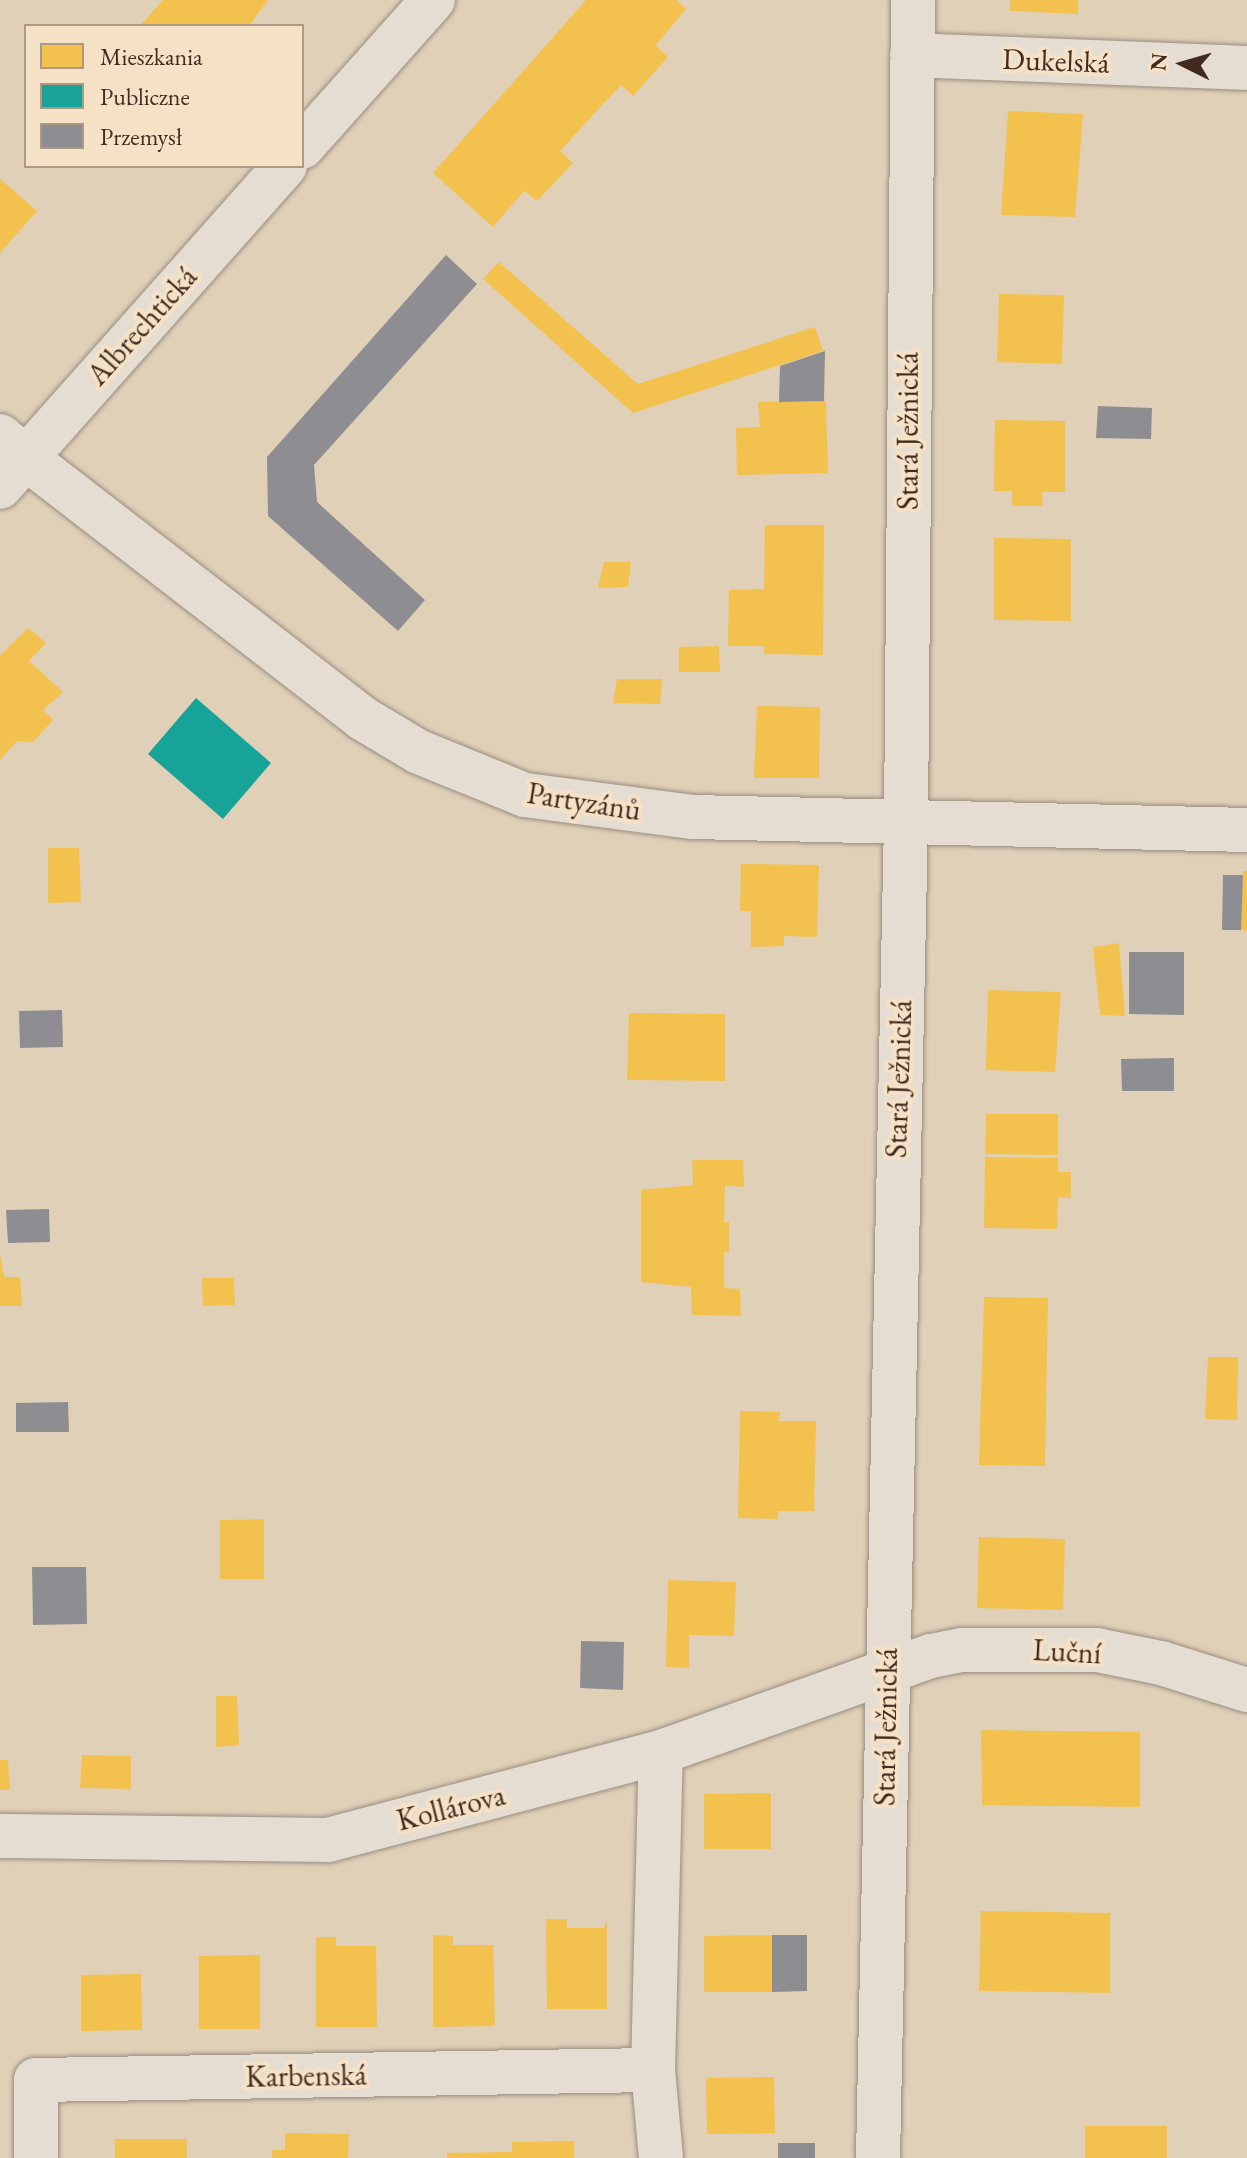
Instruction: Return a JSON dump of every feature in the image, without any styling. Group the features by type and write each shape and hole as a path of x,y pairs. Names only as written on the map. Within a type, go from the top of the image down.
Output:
{"street":[{"path":"304,145 433,0"},
{"name":"Stará Ježnická","path":"878,2158 906,822 913,0"},
{"name":"Dukelská","path":"912,55 1247,68"},
{"name":"Albrechtická","path":"9,460 283,168"},
{"name":"Partyzánů","path":"9,460 309,682 419,752 472,777 525,795 637,813 1247,830"},
{"name":"Luční","path":"887,1675 931,1656 963,1650 1062,1649 1138,1658 1247,1690"},
{"name":"Kollárova","path":"0,1836 328,1840 661,1752 887,1675"},
{"path":"661,1752 653,2070 661,2158"},
{"name":"Karbenská","path":"36,2158 36,2080 653,2070"}],"building: Mieszkania":[{"path":"163,0 268,0 250,24 142,24"},
{"path":"586,0 676,0 686,9 656,45 668,57 633,96 621,85 560,151 573,163 537,201 524,191 493,227 433,173"},
{"path":"1010,0 1078,0 1078,14 1010,11"},
{"path":"1008,111 1083,114 1075,217 1001,215"},
{"path":"0,179 37,211 0,253"},
{"path":"499,262 638,384 815,327 823,351 633,413 483,279"},
{"path":"999,294 1064,295 1062,364 997,362"},
{"path":"826,401 828,473 737,475 736,428 760,427 758,402"},
{"path":"995,420 1065,421 1065,492 1042,492 1043,506 1012,506 1012,491 994,491"},
{"path":"765,525 824,525 823,655 764,654 764,646 728,646 729,590 764,589"},
{"path":"994,538 1071,539 1071,621 994,620"},
{"path":"604,562 631,562 628,587 598,588"},
{"path":"28,628 46,643 29,661 63,692 43,710 53,720 33,742 17,741 0,760 0,656"},
{"path":"719,646 720,672 679,672 679,647"},
{"path":"617,679 662,679 660,704 613,703"},
{"path":"757,706 820,707 819,778 754,778"},
{"path":"48,848 79,848 81,902 48,903"},
{"path":"741,864 819,865 817,937 784,936 784,946 751,947 751,911 740,911"},
{"path":"1243,871 1247,871 1247,931 1241,930"},
{"path":"1119,943 1125,1016 1100,1015 1093,947"},
{"path":"988,990 1061,992 1055,1072 986,1070"},
{"path":"629,1013 725,1014 725,1081 627,1080"},
{"path":"986,1114 1058,1114 1058,1155 985,1154"},
{"path":"985,1157 1058,1158 1058,1172 1071,1172 1071,1198 1058,1198 1057,1229 984,1228"},
{"path":"692,1160 743,1160 744,1187 725,1185 724,1222 729,1222 729,1253 724,1252 724,1288 740,1289 741,1316 692,1315 691,1287 641,1282 641,1190 693,1185"},
{"path":"0,1253 4,1277 20,1277 22,1306 0,1306"},
{"path":"202,1278 234,1278 235,1305 203,1306"},
{"path":"984,1297 1048,1298 1045,1466 979,1465"},
{"path":"1208,1357 1238,1357 1237,1420 1205,1419"},
{"path":"740,1411 780,1412 779,1421 816,1421 814,1511 778,1511 778,1519 738,1518"},
{"path":"264,1519 264,1579 220,1579 220,1520"},
{"path":"979,1537 1065,1539 1063,1610 977,1608"},
{"path":"668,1580 736,1582 734,1636 689,1635 689,1668 666,1667"},
{"path":"216,1696 237,1696 239,1745 216,1747"},
{"path":"981,1730 1140,1732 1140,1807 982,1805"},
{"path":"82,1755 131,1756 131,1789 80,1788"},
{"path":"0,1760 8,1760 10,1790 0,1790"},
{"path":"771,1793 771,1849 704,1849 704,1794"},
{"path":"981,1911 1110,1913 1110,1993 979,1991"},
{"path":"546,1919 567,1919 567,1928 604,1928 607,1920 607,2009 547,2009"},
{"path":"433,1935 453,1936 453,1945 493,1945 495,2026 433,2027"},
{"path":"772,1935 772,1992 704,1992 704,1936"},
{"path":"316,1937 336,1937 336,1946 376,1946 377,2027 316,2027"},
{"path":"260,1955 260,2029 199,2029 199,1956"},
{"path":"141,1974 142,2030 81,2031 81,1975"},
{"path":"774,2077 775,2133 707,2134 706,2078"},
{"path":"1085,2126 1167,2126 1167,2158 1085,2158"},
{"path":"285,2133 349,2134 348,2158 272,2158 272,2150 285,2150"},
{"path":"115,2139 187,2139 187,2158 115,2158"},
{"path":"574,2141 574,2158 447,2158 447,2153 512,2152 512,2142"}],"building: Publiczne":[{"path":"196,698 271,763 223,819 148,754"}],"building: Przemysł":[{"path":"446,255 477,284 314,465 317,502 425,600 398,631 268,516 267,457"},
{"path":"825,351 824,401 779,402 780,366"},
{"path":"1098,406 1152,408 1151,439 1096,438"},
{"path":"1223,875 1243,875 1241,930 1222,930"},
{"path":"1129,952 1184,952 1184,1015 1129,1014"},
{"path":"62,1010 63,1047 20,1048 19,1011"},
{"path":"1174,1058 1174,1091 1122,1091 1121,1059"},
{"path":"49,1209 50,1242 8,1243 6,1210"},
{"path":"68,1402 69,1432 16,1432 16,1403"},
{"path":"32,1567 86,1567 87,1624 33,1625"},
{"path":"581,1641 624,1642 623,1690 580,1688"},
{"path":"772,1935 807,1935 807,1991 772,1992"},
{"path":"778,2143 815,2143 815,2158 778,2158"}]}
